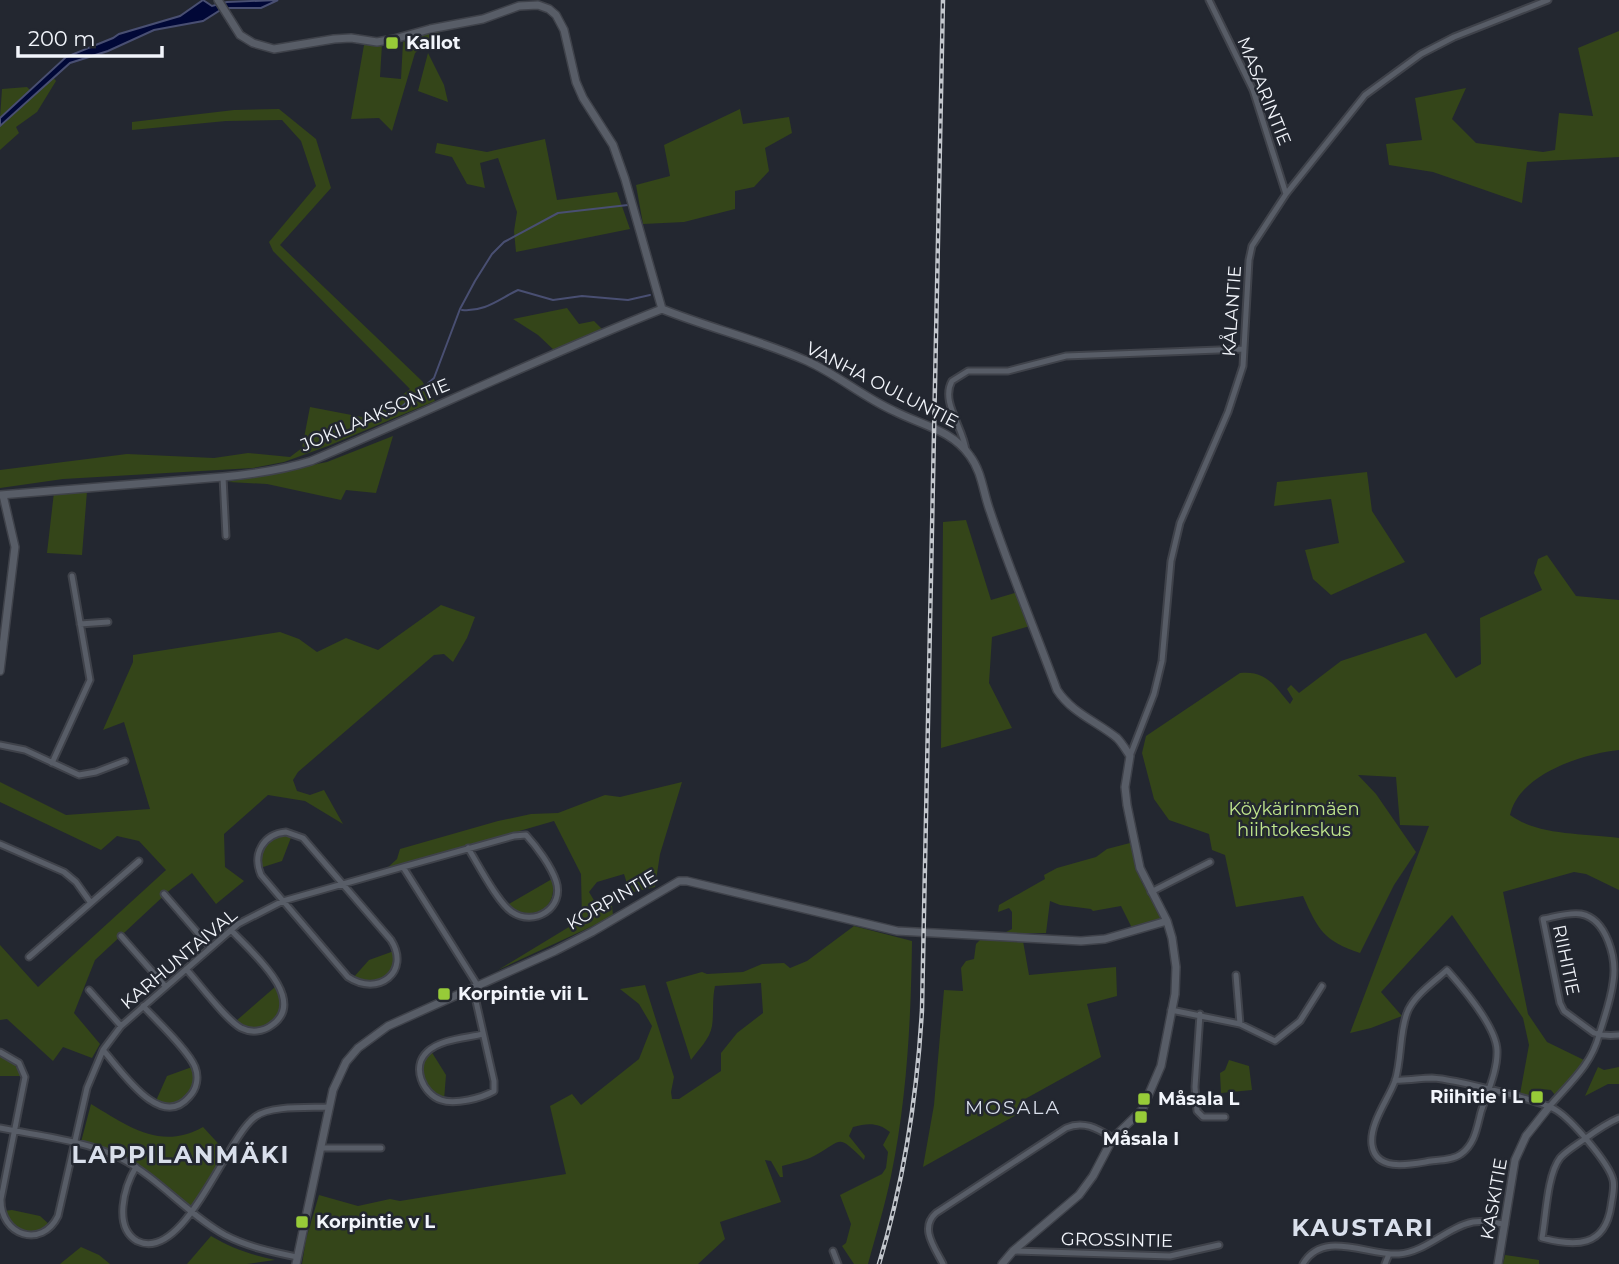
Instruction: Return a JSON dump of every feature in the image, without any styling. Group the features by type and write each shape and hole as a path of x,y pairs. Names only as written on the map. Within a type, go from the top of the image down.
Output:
{"street":[{"path":"218,0 234,30 246,40 274,49 342,38 377,42 394,40 430,29 483,19 519,6 538,5 549,9 556,15 564,30 576,82 583,98 613,145 662,309"},
{"name":"MASARINTIE","path":"1209,0 1253,90 1286,194"},
{"name":"KÅLANTIE","path":"1130,755 1154,694 1163,661 1171,561 1180,523 1228,412 1243,366 1252,246 1286,194 1365,95 1421,54 1454,37 1548,0"},
{"name":"VANHA OULUNTIE","path":"662,309 803,359 833,373 893,411 947,435 966,451 980,473 989,509 1057,690 1076,712 1119,740 1130,755"},
{"name":"JOKILAAKSONTIE","path":"1,495 260,473 311,461 429,411 556,352 662,309"},
{"path":"966,451 965,436 947,396 951,381 968,371 1008,371 1066,356 1244,349"},
{"path":"223,477 226,536"},
{"path":"0,671 3,620 15,547 1,495"},
{"path":"52,763 90,680 72,576"},
{"path":"80,624 108,622"},
{"path":"0,745 25,750 84,775 125,761"},
{"path":"1002,1264 1013,1251 1079,1195 1093,1176 1113,1138 1142,1110 1161,1066 1177,981 1176,967 1167,921 1140,868 1125,787 1130,755"},
{"path":"291,833 303,838 396,948 397,962 394,971 381,983 365,985 348,977 283,901 261,875 257,862 263,844 277,834 291,833"},
{"name":"KARHUNTAIVAL","path":"0,1052 19,1063 25,1077 1,1206 5,1221 13,1229 22,1233 40,1234 56,1221 60,1210 86,1088 103,1050 121,1026 165,986 254,914 283,901 468,848 526,835 556,882 557,895 551,908 540,916 531,918 509,911 468,848"},
{"path":"0,844 64,872 91,903"},
{"path":"29,957 139,861"},
{"path":"1151,892 1210,862"},
{"path":"403,867 476,987 494,1081 494,1091 466,1100 446,1102 428,1092 420,1076 423,1058 433,1047 484,1034"},
{"name":"KORPINTIE","path":"297,1261 329,1107 340,1072 352,1054 367,1039 388,1026 592,932 679,881 712,886 897,931 930,934 1081,941 1105,939 1167,921"},
{"path":"164,894 210,947"},
{"name":"RIIHITIE","path":"1549,1107 1581,1072 1594,1051 1600,1035 1617,973 1606,935 1595,920 1575,914 1543,919 1560,1003 1564,1011 1600,1035"},
{"path":"186,969 241,1027 258,1031 274,1024 284,1008 282,990 231,930"},
{"path":"121,936 165,986"},
{"path":"1447,971 1486,1021 1495,1041 1497,1057 1488,1090 1473,1140 1464,1152 1451,1158 1398,1165 1379,1159 1375,1154 1371,1141 1395,1080 1408,1010 1447,971"},
{"path":"1236,975 1240,1024"},
{"path":"1171,1010 1240,1024 1275,1041 1300,1021 1322,986"},
{"path":"89,990 121,1026"},
{"path":"103,1050 155,1105 172,1107 191,1096 197,1079 193,1062 143,1006"},
{"path":"1200,1014 1195,1087 1197,1111 1203,1117 1225,1117"},
{"path":"1600,1035 1619,1035"},
{"path":"1395,1080 1435,1078 1488,1090 1549,1107 1569,1120 1585,1139 1616,1179 1608,1221 1599,1235 1580,1243 1567,1243 1542,1238 1556,1164 1563,1155 1585,1139 1619,1118"},
{"path":"136,1167 130,1179 123,1219 127,1231 136,1241 155,1245 173,1236 192,1212 253,1117 272,1110 329,1107"},
{"name":"KASKITIE","path":"1498,1264 1518,1152 1531,1129 1549,1107"},
{"path":"943,1264 928,1231 929,1221 936,1213 1073,1125 1088,1126 1113,1138"},
{"path":"0,1128 101,1150 136,1167 226,1236 297,1261"},
{"path":"321,1148 381,1148"},
{"path":"1303,1264 1311,1253 1321,1248 1333,1246 1389,1254 1417,1249 1470,1222 1505,1224"},
{"name":"GROSSINTIE","path":"1013,1251 1170,1256 1219,1245"},
{"path":"833,1251 838,1264"},
{"path":"1385,1264 1389,1254"}],"green space":[{"path":"442,29 415,53 392,131 379,118 351,119 364,45 382,44 380,77 401,79 403,42"},
{"path":"1619,31 1619,157 1527,162 1522,203 1433,172 1389,165 1386,144 1422,140 1415,98 1466,88 1452,119 1476,143 1543,152 1555,150 1559,113 1593,116 1578,48"},
{"path":"428,53 444,85 448,102 418,91"},
{"path":"53,77 56,81 37,112 16,127 19,133 0,150 0,126"},
{"path":"27,87 30,90 0,118 2,89"},
{"path":"279,109 316,139 331,188 280,245 422,381 435,401 284,462 253,468 63,479 0,488 0,470 127,454 214,458 248,453 290,457 302,448 310,407 362,417 380,412 410,389 273,251 269,242 316,186 301,141 282,120 226,121 132,130 132,122 234,110"},
{"path":"740,109 743,124 789,117 792,133 765,148 769,171 754,187 735,191 735,209 684,222 643,224 636,185 670,176 664,145"},
{"path":"545,139 557,200 617,192 630,229 516,252 514,231 517,212 498,158 480,163 485,188 467,184 452,157 435,153 437,143 487,152"},
{"path":"567,308 579,324 594,321 605,332 556,352 538,335 513,319"},
{"path":"393,436 376,493 346,490 341,500 267,484 228,482 327,462"},
{"path":"1367,472 1372,511 1405,562 1331,595 1313,579 1305,550 1339,543 1331,499 1274,506 1277,482"},
{"path":"87,491 82,555 47,553 54,492"},
{"path":"966,520 991,600 1018,592 1030,626 992,637 989,683 1012,728 941,748 943,522"},
{"name":"Köykärinmäen hiihtokeskus","path":"1547,555 1576,596 1619,600 1619,750 1588,756 1539,777 1516,801 1510,815 1534,827 1548,830 1619,838 1619,890 1586,874 1574,872 1503,892 1528,1014 1547,1042 1586,1061 1555,1095 1551,1090 1541,1089 1531,1098 1520,1094 1529,1045 1523,1018 1452,915 1381,992 1402,1016 1350,1033 1429,826 1400,825 1396,777 1358,775 1376,794 1416,852 1394,885 1360,953 1338,944 1324,933 1313,918 1303,896 1236,907 1225,855 1212,850 1209,834 1169,820 1154,799 1142,753 1146,736 1240,673 1263,677 1274,685 1290,704 1293,699 1287,689 1291,685 1299,693 1341,661 1426,633 1456,678 1481,664 1480,618 1542,590 1534,573 1538,559"},
{"path":"441,605 475,617 453,662 444,654 434,655 298,772 293,780 297,791 310,795 324,790 343,824 305,801 268,795 224,834 225,867 244,881 216,904 192,873 95,960 74,1013 100,1044 92,1058 63,1047 53,1061 7,1019 0,1020 0,945 38,987 166,870 139,841 117,836 101,850 0,802 0,782 66,815 150,809 124,722 103,730 133,662 133,655 280,632 299,639 317,652 346,638 378,650"},
{"path":"682,782 660,854 655,887 630,893 624,874 597,882 589,892 595,902 612,906 613,915 610,918 498,970 582,919 581,874 554,821 385,870 397,859 400,849 498,821 531,814 558,813 605,795 620,797"},
{"path":"286,834 292,835 282,861 260,868 265,845"},
{"path":"1130,843 1142,883 1163,918 1132,928 1121,906 1093,911 1050,901 1046,933 1004,933 1012,929 1012,912 1009,908 998,912 999,905 1045,879 1044,875 1057,868 1096,857 1107,849"},
{"path":"552,879 551,899 541,910 525,913 507,905"},
{"path":"854,926 912,941 909,1029 901,1118 889,1187 868,1264 854,1264 842,1246 846,1243 851,1224 840,1195 882,1174 886,1168 888,1152 883,1145 890,1132 872,1124 853,1127 849,1136 865,1156 864,1160 849,1146 840,1142 810,1158 782,1166 783,1177 780,1177 771,1161 765,1160 781,1202 720,1222 725,1239 698,1264 302,1264 319,1195 358,1206 566,1174 550,1106 572,1094 581,1105 639,1059 652,1026 639,1004 620,989 645,985 674,1077 672,1099 679,1099 721,1071 721,1053 737,1033 763,1013 761,983 715,986 711,1031 691,1060 666,982 702,972 743,972 762,964 784,963 790,968 807,961"},
{"path":"980,940 1023,941 1029,975 1116,967 1117,996 1087,1004 1101,1057 1025,1099 1029,1108 923,1167 934,1105 944,990 963,991 961,968 966,961 974,959 976,944"},
{"path":"394,951 392,968 383,979 370,982 353,978 369,960"},
{"path":"275,987 280,1007 272,1022 265,1027 256,1028 246,1027 236,1021"},
{"path":"431,1051 446,1075 444,1100 430,1090 422,1078 422,1066"},
{"path":"0,1055 13,1061 22,1076 0,1076"},
{"path":"1229,1060 1249,1066 1252,1090 1221,1093 1220,1073 1225,1070"},
{"path":"192,1067 193,1084 184,1099 171,1104 155,1103 167,1076"},
{"path":"1598,1067 1604,1070 1619,1067 1619,1084 1608,1084 1585,1096"},
{"path":"91,1104 131,1127 158,1136 173,1137 203,1127 227,1153 193,1206 189,1206 136,1165 81,1142"},
{"path":"12,1210 40,1216 50,1225 35,1232 23,1231 13,1224 3,1211"},
{"path":"211,1236 242,1251 275,1260 247,1264 187,1264"},
{"path":"81,1247 99,1255 110,1264 60,1264"},
{"path":"1505,1255 1539,1260 1539,1264 1503,1264"}],"shaded area":[{"path":"203,0 212,6 227,2 278,0 261,8 229,8 203,21 154,30 108,51 70,63 0,126 0,118 66,57 119,34 180,16"}],"waterway":[{"path":"399,409 434,378 460,309 492,254 504,242 558,213 628,205"},
{"path":"462,310 485,307 518,290 553,300 582,296 628,300 650,295"}],"railway":[{"path":"879,1264 896,1202 908,1138 922,1010 943,0"}],"place":[{"name":"Kallot","path":"392,43"},
{"name":"Korpintie vii L","path":"444,994"},
{"name":"Riihitie i L","path":"1537,1097"},
{"name":"Måsala L","path":"1144,1099"},
{"name":"Måsala I","path":"1141,1117"},
{"name":"Korpintie v L","path":"302,1222"}],"district":[{"name":"MOSALA","path":"1013,1107"},
{"name":"LAPPILANMÄKI","path":"181,1154"},
{"name":"KAUSTARI","path":"1363,1227"}]}
